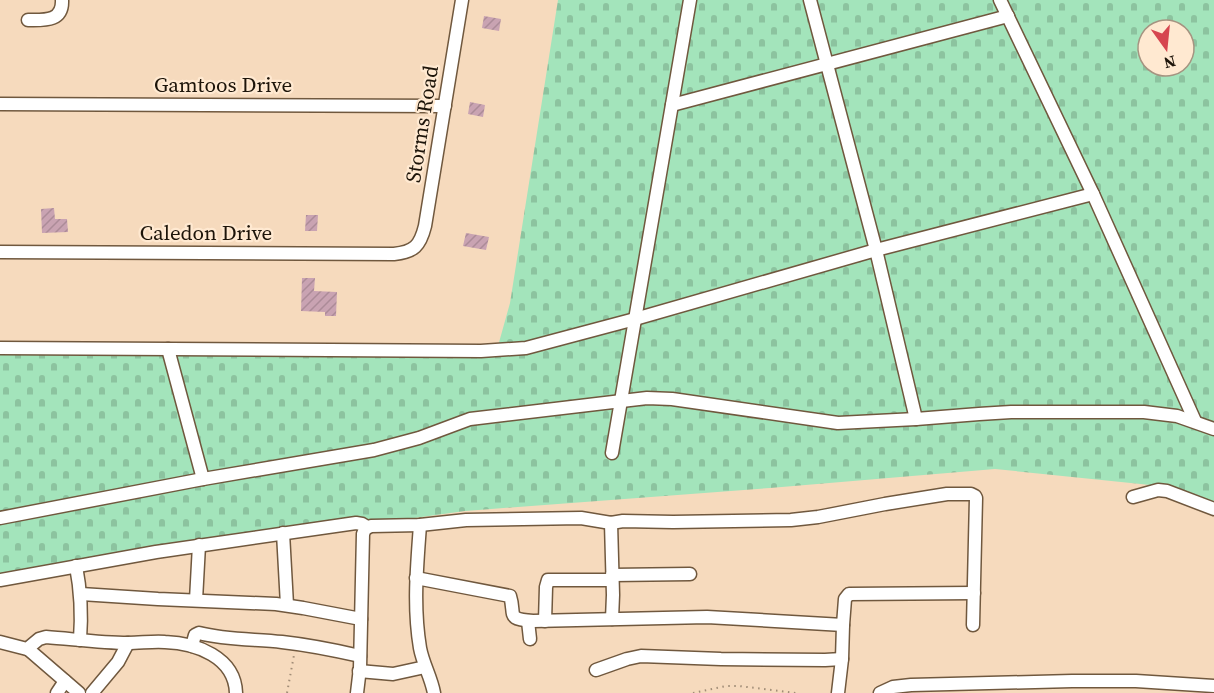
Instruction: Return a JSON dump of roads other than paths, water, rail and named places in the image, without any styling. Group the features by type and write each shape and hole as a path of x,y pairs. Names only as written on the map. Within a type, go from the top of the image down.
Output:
{"street":[{"path":"28,20 46,20 56,16 60,12 62,0"},
{"name":"Storms Road","path":"411,250 418,245 425,226 462,0"},
{"path":"612,453 690,0"},
{"path":"810,0 876,250 916,419"},
{"path":"1000,0 1093,194 1195,421"},
{"path":"672,105 1008,16"},
{"name":"Gamtoos Drive","path":"0,104 445,106"},
{"path":"0,348 504,350 526,348 876,250 1093,194"},
{"name":"Caledon Drive","path":"0,252 394,254 411,250"},
{"path":"168,349 204,479"},
{"path":"0,518 382,448 419,438 470,419 647,398 672,399 838,423 1011,412 1133,412 1177,416 1214,429"},
{"path":"1133,497 1158,490 1167,491 1214,509"},
{"path":"0,580 199,545 356,523 367,527 466,520 572,518 611,523 791,520 916,499 971,494 976,498 973,625"},
{"path":"611,523 612,619"},
{"path":"420,525 416,578 419,642 434,693"},
{"path":"357,693 363,534 367,527"},
{"path":"283,533 287,605"},
{"path":"196,600 199,545"},
{"path":"76,567 81,594 80,640"},
{"path":"545,621 548,580 690,574"},
{"path":"416,578 508,596 512,599 514,616 528,621 707,617 843,626"},
{"path":"838,693 845,599 849,594 974,593"},
{"path":"81,594 287,605 361,619"},
{"path":"528,621 530,639"},
{"path":"192,646 197,633 326,648 360,656"},
{"path":"28,649 42,638 128,643 165,642 192,646 205,650 223,663 235,681 236,693"},
{"path":"0,642 28,649 79,693"},
{"path":"92,693 122,657 128,643"},
{"path":"596,670 641,656 842,659"},
{"path":"359,671 393,674 425,667"},
{"path":"57,693 65,681"},
{"path":"880,693 901,686 1032,681 1136,687 1214,686"}]}
